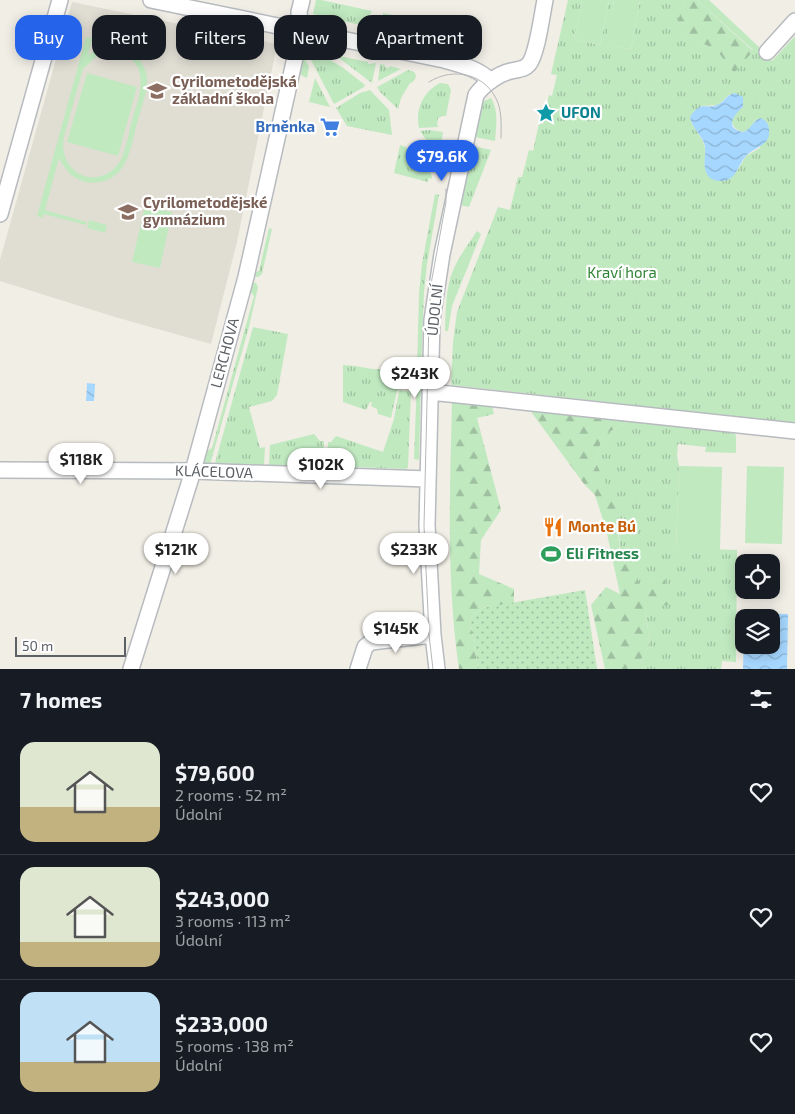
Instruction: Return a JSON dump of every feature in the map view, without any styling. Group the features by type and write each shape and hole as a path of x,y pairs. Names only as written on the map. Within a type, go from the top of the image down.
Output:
{"street":[{"path":"0,214 60,0"},
{"path":"151,0 274,26"},
{"name":"LERCHOVA","path":"299,15 302,0"},
{"path":"347,40 470,67 479,71 491,81 505,73 524,68 530,63 534,54 545,0"},
{"path":"767,52 795,21"},
{"name":"LERCHOVA","path":"131,669 193,471 246,277 294,60"},
{"name":"ÚDOLNÍ","path":"437,669 432,635 428,554 432,320 442,254 473,104 479,91 491,81"},
{"path":"430,392 795,431"},
{"name":"KLÁCELOVA","path":"0,470 193,471 428,479"},
{"path":"358,669 365,647 371,642 432,635"}],"shaded area":[{"path":"72,2 135,15 92,15 92,60 166,60 166,21 176,23 176,60 264,60 264,41 274,43 274,59 237,242 211,344 115,317 0,281 0,260 56,60 82,60 82,15 68,15"}],"green space":[{"path":"316,0 372,11 370,15 357,15 357,24 347,22 347,15 313,14"},
{"name":"Kraví hora","path":"568,0 582,0 574,39 600,45 609,0 614,0 607,45 631,49 640,0 685,0 675,32 716,49 753,50 697,0 709,0 772,61 795,36 795,423 451,385 453,342 457,312 498,207 510,210 518,177 522,177 529,150 533,151 539,123 543,124 549,95 552,96 557,75 551,74","holes":["730,94 743,107 733,117 733,125 743,132 749,130 756,119 760,148 746,156 737,171 715,180 706,171 704,145 690,117 701,106 718,105"]},
{"path":"582,0 609,0 600,45 574,39"},
{"path":"614,0 640,0 631,49 606,45"},
{"path":"685,0 697,0 753,51 734,73 716,49 674,32"},
{"path":"86,37 92,39 88,55 92,53 93,60 83,69 64,137 64,150 67,161 73,169 82,175 102,176 112,171 120,161 127,143 140,91 139,71 131,60 140,60 142,63 147,77 147,88 127,158 115,176 100,182 84,182 70,174 59,158 45,210 87,222 86,225 44,214 43,218 37,216 80,60 82,60"},
{"path":"347,58 368,62 368,64 376,63 372,83 342,60 347,60"},
{"path":"301,60 306,60 309,67 307,78 299,74"},
{"path":"311,60 330,60 365,85 334,104"},
{"path":"380,64 389,68 390,66 401,69 378,81"},
{"path":"408,70 414,72 416,77 401,98 398,109 377,87"},
{"path":"87,73 137,87 118,156 67,142"},
{"path":"315,78 330,107 309,102"},
{"path":"440,83 448,84 451,90 446,116 438,118 437,125 439,127 419,128 419,108 429,91"},
{"path":"370,90 389,110 392,135 347,126 336,108 360,93"},
{"path":"491,98 496,114 495,141 475,137 482,102"},
{"path":"420,131 443,132 441,144 437,150 431,147"},
{"path":"400,145 406,147 415,155 414,157 419,162 420,160 424,164 430,171 432,179 429,178 428,182 394,173"},
{"path":"473,146 491,150 469,207 460,205"},
{"path":"435,194 439,195 424,292 421,370 417,369 419,293 422,264"},
{"path":"145,206 172,212 160,268 132,262"},
{"path":"89,220 107,225 105,233 87,228"},
{"path":"269,228 272,229 262,274 258,277 253,276 254,273 259,271"},
{"path":"477,231 481,234 452,306 448,331 445,331 446,299 451,276 459,258"},
{"path":"252,282 256,283 258,287 249,327 209,468 203,464 204,453 212,448 254,296 250,291"},
{"path":"253,327 288,334 277,395 272,401 249,407 260,448 265,447 264,465 215,463"},
{"path":"343,365 372,369 411,370 411,381 402,381 402,387 397,391 391,418 378,414 377,409 371,406 372,402 370,402 366,410 343,402"},
{"path":"417,380 421,380 419,460 414,459"},
{"path":"402,389 402,391 411,391 408,467 406,469 327,466 328,442 331,442 336,436 383,452 394,419 399,391"},
{"path":"452,400 491,402 494,414 477,418 501,510 481,540 479,574 514,589 514,603 482,608 470,619 478,669 459,669 455,636 450,535"},
{"path":"529,409 631,421 603,435 595,461 617,508 620,561 635,569 641,590 659,578 665,580 669,605 645,607 650,644 640,661 647,669 605,669 591,605 606,587 620,594 606,529 595,495 584,484"},
{"path":"631,421 734,432 736,436 736,453 705,452 706,447 678,444 676,548 737,550 737,554 735,554 736,662 722,661 721,669 647,669 640,661 650,644 645,607 659,578 641,591 620,561 619,526 595,461 603,435"},
{"path":"314,434 320,441 324,441 323,466 269,465 270,445"},
{"path":"679,466 722,467 720,550 676,549"},
{"path":"747,466 784,467 782,544 745,543"},
{"path":"585,590 597,669 478,669 470,619 482,608"}],"water":[{"path":"735,93 743,97 743,107 732,121 734,128 744,132 756,120 761,118 768,124 769,135 765,143 746,156 730,179 717,181 710,178 706,173 704,143 692,124 690,117 698,108 715,106"},
{"path":"87,383 95,384 94,401 86,401"},
{"path":"780,614 788,614 787,669 743,669 743,654 780,654"}],"tram line":[{"path":"429,82 449,74 459,74 478,79 486,85 498,103 501,120 501,138"},
{"path":"433,669 429,635 424,526 429,320 431,284 446,202 446,189"},
{"path":"436,324 441,291"}],"place":[{"name":"Cyrilometodějská základní škola","path":"157,91"},
{"name":"UFON","path":"546,113"},
{"name":"Brněnka","path":"330,127"},
{"name":"Cyrilometodějské gymnázium","path":"128,212"},
{"name":"Monte Bú","path":"553,527"},
{"name":"Eli Fitness","path":"551,554"}]}
